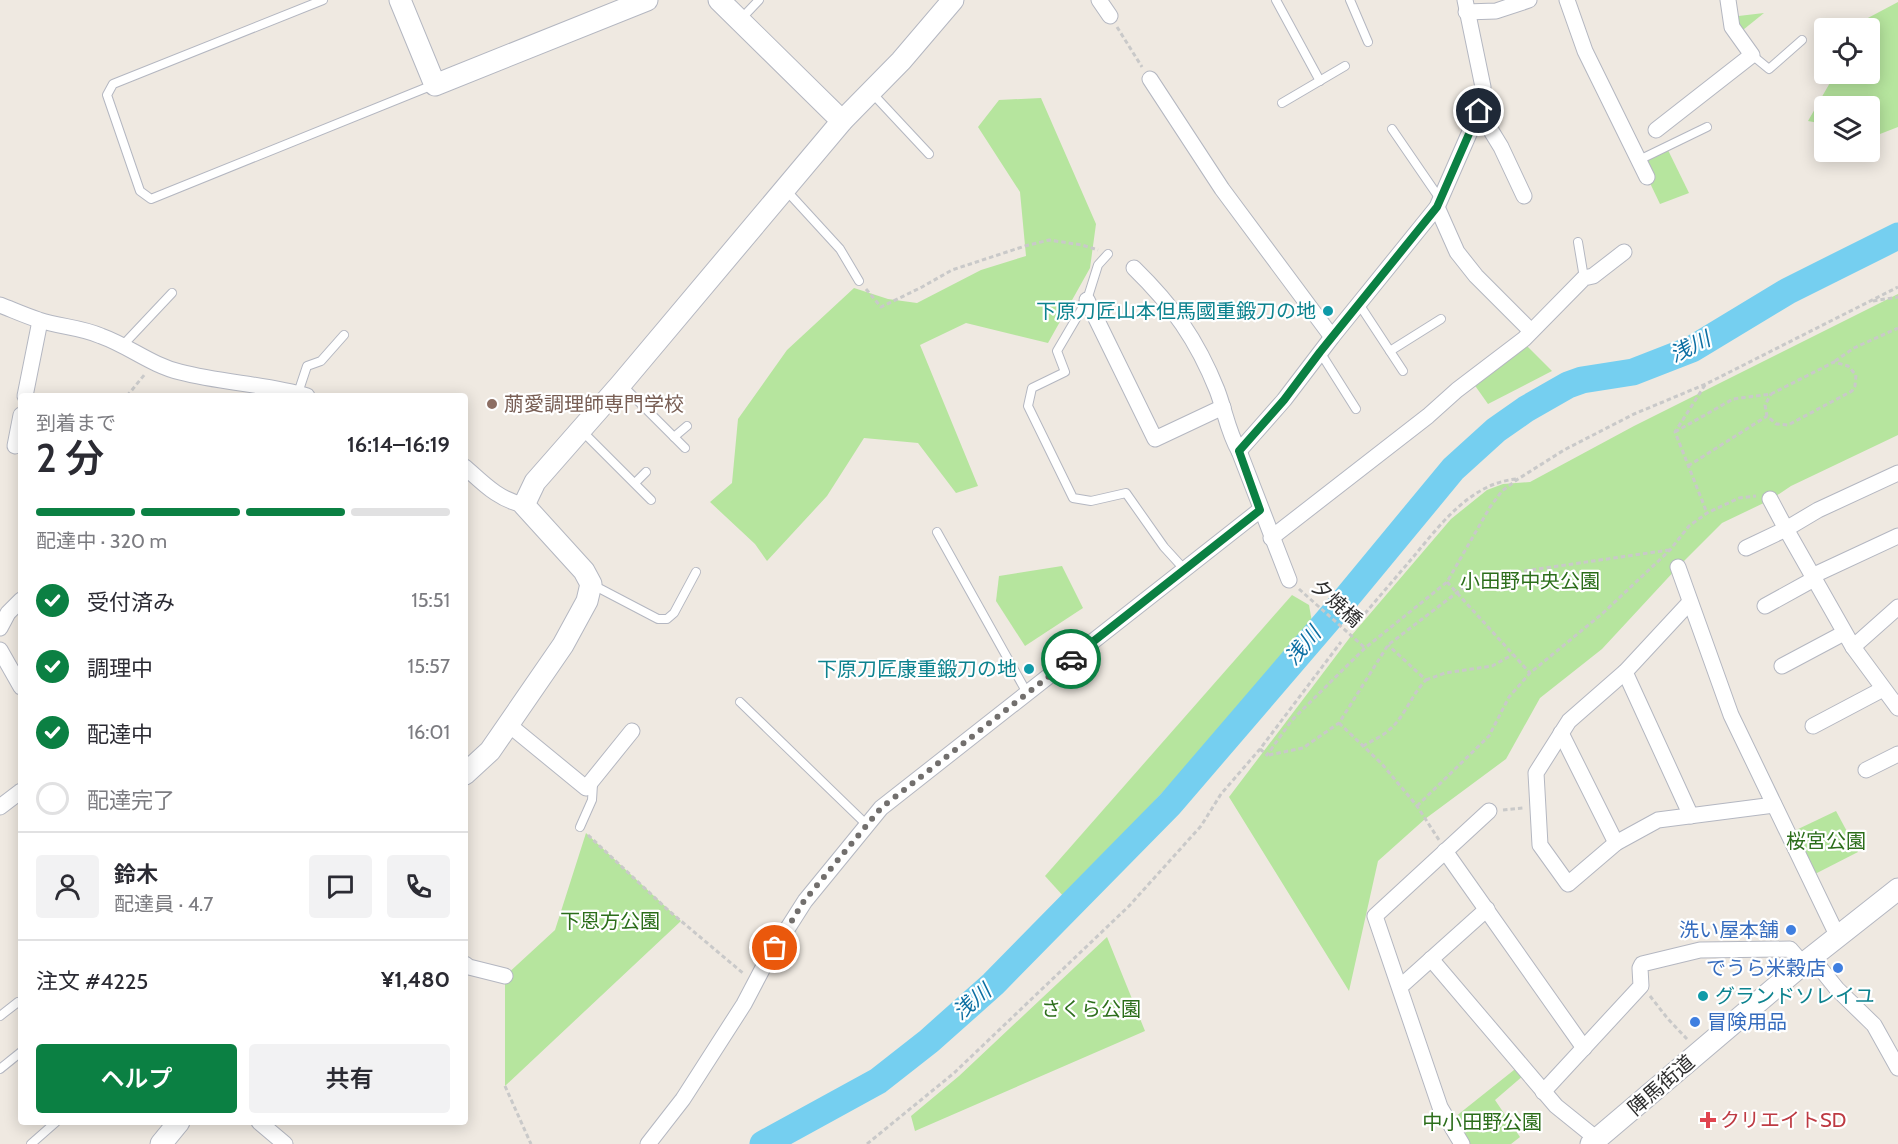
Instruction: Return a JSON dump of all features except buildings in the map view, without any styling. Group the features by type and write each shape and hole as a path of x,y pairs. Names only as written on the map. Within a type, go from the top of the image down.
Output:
{"street":[{"path":"400,0 435,85 647,0"},
{"path":"719,0 842,121"},
{"path":"524,505 535,482 621,384 842,121 901,61 953,0"},
{"path":"1099,0 1110,16"},
{"path":"1239,451 1284,400 1438,203 1479,111 1484,87 1465,6 1496,11 1529,0"},
{"path":"1567,0 1586,51 1647,177"},
{"path":"1656,130 1752,55 1732,27 1728,0"},
{"path":"1150,79 1222,189 1332,337"},
{"path":"1479,111 1501,147 1524,196"},
{"path":"1438,203 1457,252 1476,276 1531,331"},
{"path":"1271,538 1524,339 1584,278 1593,276 1624,252"},
{"path":"1134,268 1157,290 1188,330 1210,374 1223,407 1230,436 1239,451 1288,580"},
{"path":"1087,300 1155,439 1223,407"},
{"path":"0,306 40,321 71,326 123,345 153,363 180,372 291,393"},
{"path":"26,393 40,321"},
{"path":"15,446 18,430"},
{"path":"468,470 509,502 524,505 584,571 591,584 587,601 563,645 490,751 468,771"},
{"path":"1746,548 1786,529 1818,510 1898,473"},
{"path":"1770,500 1844,633 1892,697 1813,726"},
{"path":"648,1144 683,1099 744,1004 804,901 881,808 1260,510"},
{"path":"1765,606 1813,578 1898,536"},
{"path":"1678,567 1731,715 1838,937"},
{"path":"1690,602 1625,672 1569,721 1536,773 1540,845 1568,884 1616,843 1658,820 1774,805"},
{"path":"0,628 8,613 18,603"},
{"path":"1853,647 1898,607"},
{"path":"1782,666 1844,633"},
{"path":"0,650 18,682"},
{"path":"1625,672 1691,816"},
{"path":"508,724 586,788 632,731"},
{"path":"1561,733 1616,843"},
{"path":"1866,770 1898,754"},
{"path":"0,807 18,793"},
{"path":"1462,1144 1440,1107 1375,916 1489,811"},
{"path":"1445,851 1584,1048"},
{"name":"陣馬街道","path":"1601,1140 1808,961 1898,889"},
{"path":"1400,987 1487,909"},
{"path":"1543,1092 1641,986 1640,968 1642,964 1700,950 1790,949 1808,961 1874,1025 1896,1058"},
{"path":"1431,959 1556,1106 1601,1140"},
{"path":"468,966 505,976"},
{"path":"161,1144 177,1125"},
{"path":"263,1125 285,1144"}],"lane":[{"path":"323,0 113,84 107,95 140,191 152,199 435,85"},
{"path":"740,20 759,0"},
{"path":"1276,0 1320,81"},
{"path":"1350,0 1368,42"},
{"path":"1752,55 1769,69 1802,40"},
{"path":"1282,103 1345,66"},
{"path":"871,92 929,154"},
{"path":"1639,160 1707,127"},
{"path":"1392,129 1438,203"},
{"path":"785,189 840,249 859,281"},
{"path":"1578,243 1584,278"},
{"path":"1108,254 1098,265 1087,300 1057,351 1065,372 1032,388 1028,406 1073,498 1091,501 1126,494 1164,547 1185,570"},
{"path":"123,345 172,293"},
{"path":"1359,304 1403,372"},
{"path":"1390,351 1441,319"},
{"path":"302,393 307,366 321,361 344,335"},
{"path":"1320,352 1356,409"},
{"path":"621,384 685,448"},
{"path":"674,437 687,426"},
{"path":"580,430 651,500"},
{"path":"635,483 645,472"},
{"path":"937,532 1027,693"},
{"path":"591,584 658,620 667,620 674,613 696,572"},
{"path":"740,702 867,825"},
{"path":"580,827 592,800 593,780"},
{"path":"0,1016 18,1002"},
{"path":"0,1069 18,1054"},
{"path":"32,1144 53,1125"}],"path":[{"path":"1126,42 1150,79"},
{"path":"859,281 881,307 952,270 1049,240 1082,245 1108,254"},
{"path":"1267,755 1292,720 1365,648 1447,582 1490,507 1502,491 1518,479 1564,450 1634,414 1706,384 1898,287"},
{"path":"1867,302 1898,297"},
{"path":"1675,432 1733,399 1770,394 1833,362 1854,348 1898,328"},
{"path":"1770,394 1765,405 1767,416 1776,424 1788,424 1852,391 1856,381 1853,370 1844,364 1833,362"},
{"path":"129,393 153,363"},
{"path":"1675,432 1706,384"},
{"path":"1688,466 1767,416"},
{"path":"1675,432 1707,513"},
{"path":"1355,625 1449,515 1486,487 1506,480 1518,479"},
{"path":"1417,806 1489,736 1509,697 1530,673 1604,613 1670,550 1689,526 1707,513 1738,498 1767,494 1770,500"},
{"path":"1267,755 1303,748 1340,723 1388,645 1476,578 1670,550"},
{"name":"夕焼橋","path":"1288,580 1365,648"},
{"path":"1447,582 1530,673"},
{"path":"867,1144 954,1073 1129,906 1200,826 1221,794 1260,749 1341,642"},
{"path":"1388,645 1426,680"},
{"path":"1363,746 1388,731 1404,711 1416,690 1426,680 1445,672 1492,666 1513,654"},
{"path":"1340,723 1382,764 1417,806 1445,851"},
{"path":"1260,749 1267,755"},
{"path":"1489,811 1537,807"},
{"path":"580,827 668,910 755,982"},
{"path":"1641,986 1693,1046"},
{"path":"505,1086 531,1144"}],"green space":[{"path":"1898,2 1898,127 1880,134 1880,96 1822,96 1829,84 1880,84 1880,18 1868,18"},
{"path":"1764,13 1738,34 1730,17"},
{"path":"1041,98 1096,224 1090,268 1048,343 966,323 920,345 978,486 956,493 918,443 864,438 827,496 767,561 755,544 710,502 732,483 738,419 787,350 854,288 888,299 917,303 981,270 1026,256 1020,192 978,127 999,100"},
{"path":"1814,111 1814,122 1808,121"},
{"path":"1666,146 1689,193 1660,204 1639,160"},
{"name":"小田野中央公園","path":"1898,294 1898,435 1791,486 1770,500 1722,523 1602,649 1540,698 1506,759 1425,819 1378,861 1349,991 1229,797 1351,636 1451,519 1487,490 1503,484 1530,482 1634,426"},
{"path":"1522,341 1552,371 1488,404 1471,380"},
{"path":"1062,566 1083,608 1025,646 996,601 999,576"},
{"path":"1292,595 1309,605 1312,622 1185,768 1065,898 1045,876"},
{"name":"桜宮公園","path":"1836,811 1858,852 1815,874 1794,831"},
{"name":"下恩方公園","path":"586,833 681,921 505,1086 505,976 555,930"},
{"name":"さくら公園","path":"1107,937 1145,1031 915,1131 911,1116 959,1076"},
{"name":"中小田野公園","path":"1519,1066 1524,1075 1495,1100 1520,1137 1511,1144 1470,1144 1455,1117"}],"waterway":[{"name":"浅川","path":"763,1144 878,1081 929,1041 993,984 1170,804 1334,613 1453,469 1496,430 1526,409 1568,385 1582,380 1633,372 1692,349 1788,291 1898,236"}],"way so far":[{"path":"775,948 804,901 881,808 1071,659"}],"place":[{"name":"下原刀匠山本但馬國重鍛刀の地","path":"1328,311"},
{"name":"萠愛調理師専門学校","path":"492,404"},
{"name":"下原刀匠康重鍛刀の地","path":"1029,669"},
{"name":"洗い屋本舗","path":"1791,930"},
{"name":"でうら米穀店","path":"1838,968"},
{"name":"グランドソレイユ","path":"1703,996"},
{"name":"冒険用品","path":"1695,1022"},
{"name":"クリエイトSD","path":"1708,1120"}],"route":[{"path":"1071,659 1260,510 1239,451 1284,400 1437,207 1479,111"}]}
